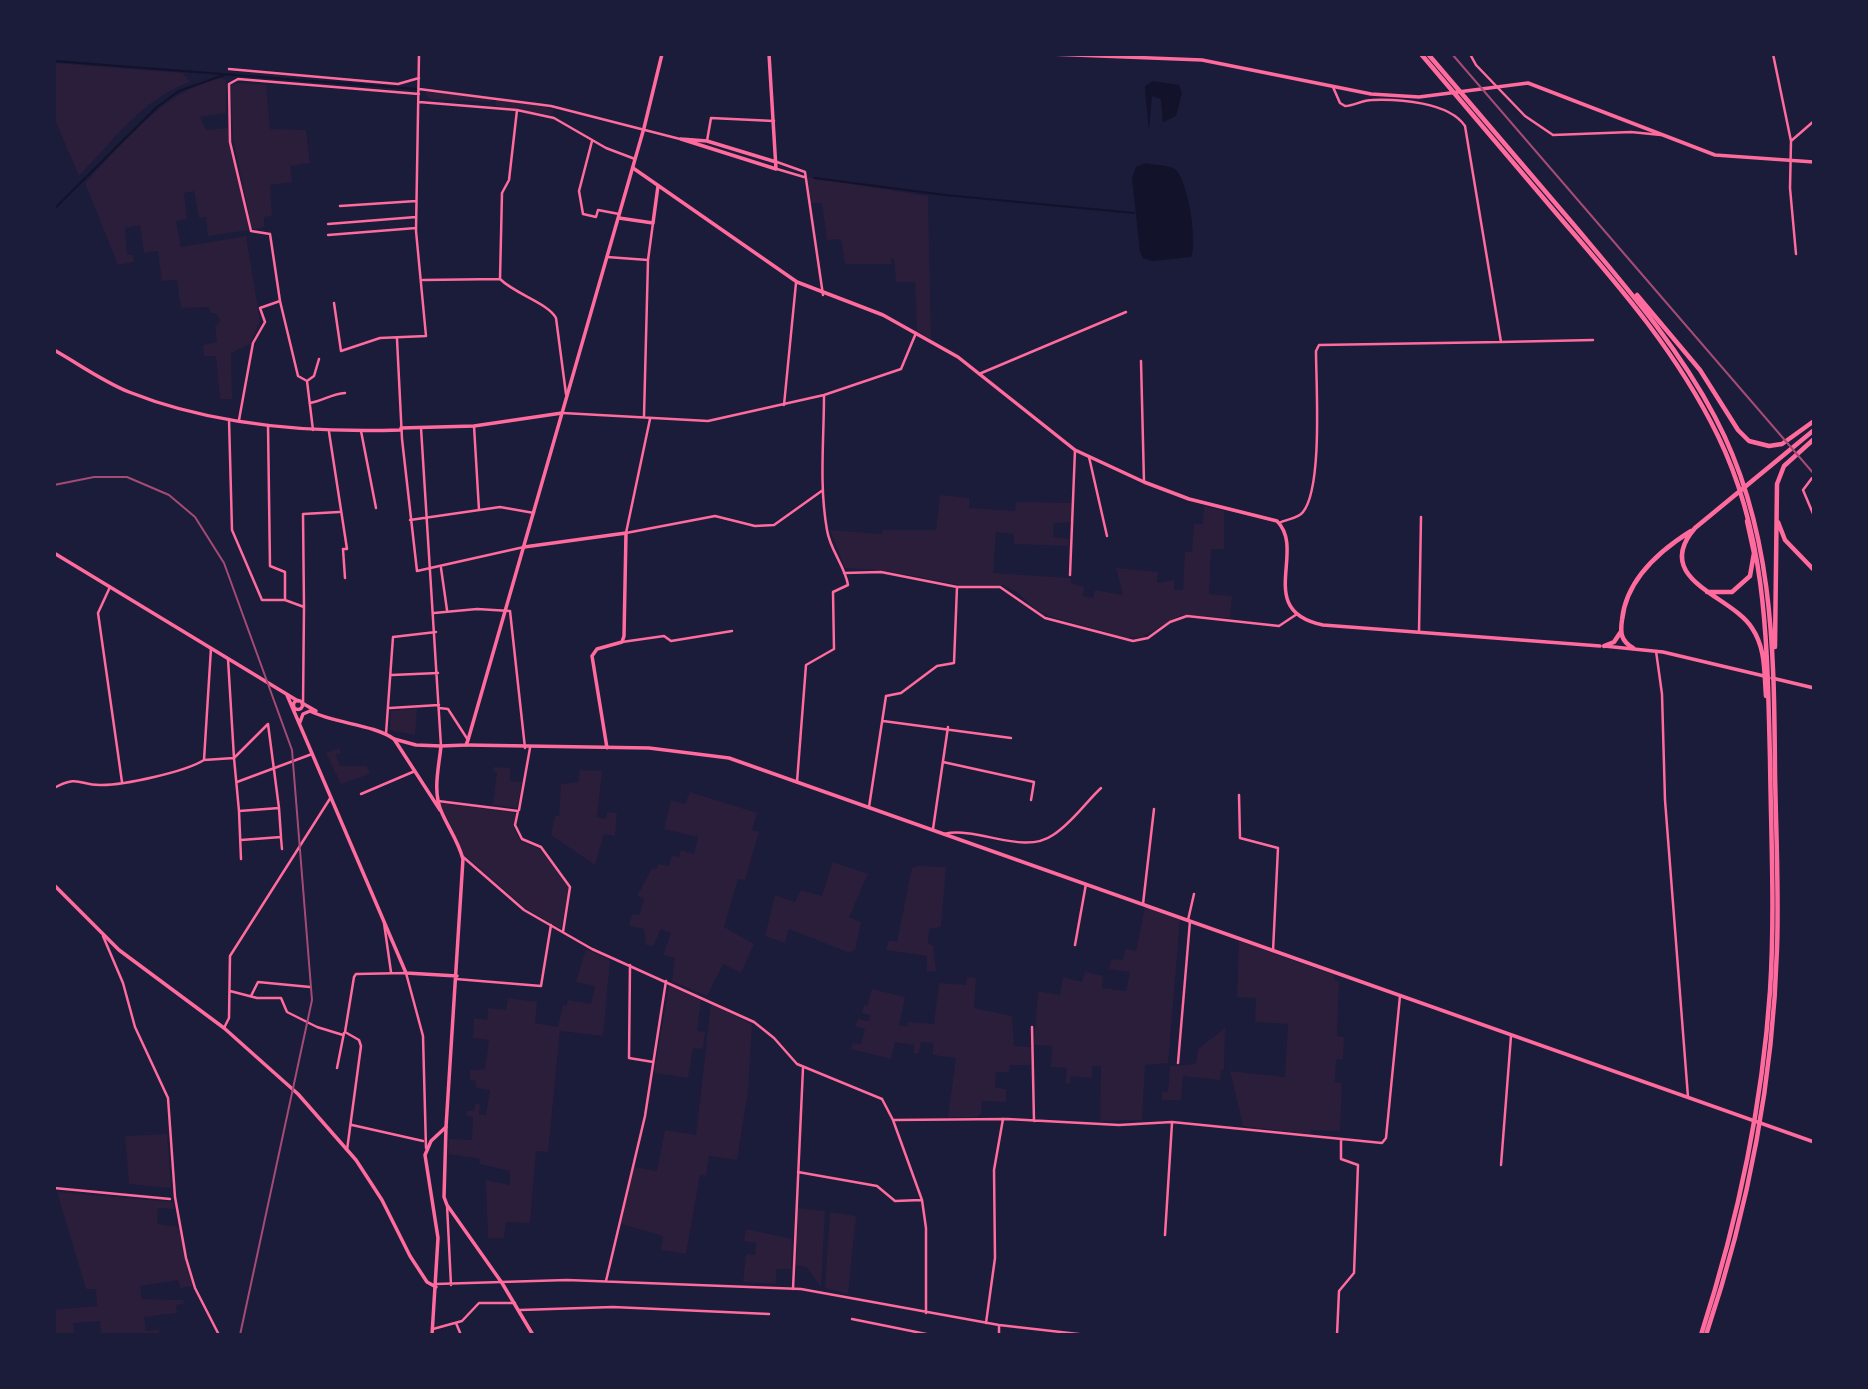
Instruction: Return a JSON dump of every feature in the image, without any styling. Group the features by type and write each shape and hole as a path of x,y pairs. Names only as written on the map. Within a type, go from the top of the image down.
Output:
{"highway":[{"path":"1420,54 1661,337 1710,421 1740,481"},
{"path":"1428,54 1622,280 1684,363 1715,418 1745,494 1760,570 1768,668 1774,702 1777,950 1773,1021 1756,1130 1733,1248 1706,1335"},
{"path":"1622,280 1643,300 1700,370 1738,430 1749,441 1769,446 1782,444 1814,421"},
{"path":"1602,646 1614,642 1620,632 1626,600 1638,577 1814,428"},
{"path":"1759,1112 1772,950 1769,718 1766,685 1777,484 1781,471 1814,439"},
{"path":"1703,590 1719,594 1732,592 1750,576 1754,553 1745,494"},
{"path":"1776,511 1780,533 1814,570"},
{"path":"1695,528 1686,542 1684,562 1692,581 1747,620 1760,644 1768,668"},
{"path":"1620,632 1624,641 1633,648"},
{"path":"1701,1335 1737,1211 1756,1130"}],"street":[{"path":"334,303 341,351 380,338 426,336 416,228 419,54"},
{"path":"467,743 633,168 662,54"},
{"path":"769,54 776,169"},
{"path":"1049,54 1202,60 1333,88 1399,96 1431,96 1528,83 1715,155 1814,162"},
{"path":"1470,54 1476,65 1525,116 1553,135 1631,132 1665,135"},
{"path":"1773,54 1791,141 1796,254"},
{"path":"229,69 398,84 419,78"},
{"path":"307,381 298,376 280,301 270,234 251,231 230,142 228,88 232,80 419,94"},
{"path":"1333,88 1340,103 1345,106 1370,100 1407,103 1448,111 1460,118 1465,126 1472,164 1501,342"},
{"path":"419,89 493,96 558,107 644,128 804,177"},
{"path":"492,108 493,96"},
{"path":"419,102 517,110 554,118 606,148 635,159"},
{"path":"554,118 558,107"},
{"path":"500,279 502,193 509,180 517,110"},
{"path":"707,141 711,118 774,121"},
{"path":"1791,141 1814,121"},
{"path":"681,139 707,141 803,170 823,295"},
{"path":"592,140 579,191 583,214 596,217 598,210 653,223"},
{"path":"633,168 797,282 823,295 883,315 958,357 1075,450 1143,482 1189,499 1268,516 1279,523 1284,537 1286,595 1297,614 1323,625 1656,651 1814,688"},
{"path":"644,416 648,260 657,186"},
{"path":"340,206 416,201"},
{"path":"328,224 416,217"},
{"path":"328,235 416,228"},
{"path":"607,257 648,260"},
{"path":"422,280 500,279 511,290 552,310 556,318 561,369 568,397"},
{"path":"784,405 797,282"},
{"path":"239,420 253,343 265,322 260,307 280,301"},
{"path":"979,374 1126,312"},
{"path":"54,351 128,392 174,408 229,419 329,432 474,426 563,413 708,421 824,395 901,369 916,333"},
{"path":"397,339 401,429 416,568 419,571 524,547 626,533 715,516 755,526 774,525 823,490"},
{"path":"1279,523 1300,515 1308,502 1317,444 1316,351 1319,345 1593,340"},
{"path":"307,381 314,376 319,359"},
{"path":"1141,361 1143,482"},
{"path":"307,381 313,430"},
{"path":"310,403 318,402 329,395 345,393"},
{"path":"797,782 804,671 810,660 834,649 833,592 848,585 827,533 823,490 824,395"},
{"path":"229,419 234,538 261,598 285,600 303,607"},
{"path":"622,642 626,533 650,419"},
{"path":"268,424 270,566 285,572 285,600"},
{"path":"474,426 480,511"},
{"path":"421,428 436,632 441,746 436,792 441,812"},
{"path":"361,431 376,508"},
{"path":"329,432 346,549 343,550 345,578"},
{"path":"1070,575 1075,450"},
{"path":"1089,457 1107,536"},
{"path":"1812,478 1803,491 1814,516"},
{"path":"410,520 509,507 534,513"},
{"path":"294,707 301,703 304,697 303,514 339,512"},
{"path":"1419,632 1421,517"},
{"path":"54,553 323,717"},
{"path":"441,568 447,610"},
{"path":"844,573 881,572 957,587 1000,587 1045,618 1133,641 1148,638 1170,622 1187,616 1279,626 1297,614"},
{"path":"110,587 99,613 122,782"},
{"path":"869,807 886,696 901,693 937,666 954,663 957,587"},
{"path":"434,613 447,610 507,609"},
{"path":"507,609 512,625 527,748 515,825 522,839 541,848 570,887 563,932"},
{"path":"607,748 592,656 597,649 654,637 664,636 671,641 732,631"},
{"path":"386,734 390,708 393,637 436,632"},
{"path":"204,760 211,648"},
{"path":"1656,651 1662,694 1665,800 1688,1097"},
{"path":"228,659 241,859"},
{"path":"391,675 438,673"},
{"path":"287,695 406,972 422,1036 424,1141 438,1238 432,1335"},
{"path":"390,708 439,706 448,709 467,743"},
{"path":"300,723 306,711 416,745 467,743 527,748 649,748 705,754 743,762 1814,1142"},
{"path":"883,721 896,725 947,727 1011,738"},
{"path":"54,788 78,780 100,786 186,769 204,760 234,758 268,723 282,849"},
{"path":"933,829 947,727"},
{"path":"394,739 456,837 462,857 444,1197 520,1310 533,1335"},
{"path":"237,782 312,754"},
{"path":"943,762 1034,782 1031,800"},
{"path":"361,794 415,771"},
{"path":"944,834 978,832 1012,841 1049,838 1101,788"},
{"path":"1239,795 1240,838 1278,848 1273,951"},
{"path":"224,1028 229,1024 230,956 331,796"},
{"path":"438,801 518,811"},
{"path":"239,811 279,808"},
{"path":"1143,904 1154,809"},
{"path":"241,840 281,837"},
{"path":"462,857 524,909 563,932 754,1022 803,1068 882,1099 893,1120 922,1200 926,1228 926,1313"},
{"path":"1074,945 1086,884"},
{"path":"54,885 119,950 224,1028 298,1094 347,1150 383,1200 410,1256 427,1282 451,1285 606,1281 793,1289 986,1323 1087,1335"},
{"path":"1178,1063 1189,921 1194,894"},
{"path":"383,916 391,972"},
{"path":"337,1068 356,974 406,972 541,986 551,925"},
{"path":"102,933 123,983 135,1027 168,1098 175,1197 186,1258 195,1288 219,1335"},
{"path":"630,965 628,1058 653,1062"},
{"path":"606,1281 645,1116 666,981"},
{"path":"251,996 258,982 310,987"},
{"path":"230,991 281,998 287,1012 294,1016 359,1040 361,1046 347,1150"},
{"path":"893,1120 1003,1119 1119,1125 1172,1122 1377,1144 1386,1138 1400,996"},
{"path":"1032,1027 1034,1121"},
{"path":"1501,1165 1511,1036"},
{"path":"793,1289 803,1068"},
{"path":"986,1323 995,1258 994,1170 1003,1119"},
{"path":"1165,1235 1172,1122"},
{"path":"351,1125 424,1141"},
{"path":"426,1148 446,1127"},
{"path":"1337,1335 1339,1290 1354,1273 1358,1165 1341,1158 1341,1140"},
{"path":"798,1172 877,1186 895,1201 922,1200"},
{"path":"54,1188 170,1199"},
{"path":"447,1205 451,1285"},
{"path":"433,1329 466,1318 479,1303 515,1303"},
{"path":"520,1310 613,1307 769,1314"},
{"path":"852,1319 931,1335"},
{"path":"456,1323 461,1335"},
{"path":"999,1325 999,1335"}],"shaded area":[{"path":"54,63 183,73 190,82 173,89 143,110 79,176 54,118"},
{"path":"220,78 226,80 226,113 200,117 206,130 228,128 249,230 208,236 206,217 199,218 194,191 184,193 187,219 176,221 181,247 246,236 260,321 250,344 231,353 232,399 220,399 216,356 204,356 203,345 217,342 215,326 220,321 216,313 211,313 208,307 181,308 177,280 162,281 158,251 144,253 140,225 125,228 127,255 133,255 134,262 118,265 85,183 145,120 162,106 180,94"},
{"path":"1153,81 1179,85 1182,93 1176,116 1163,122 1161,99 1152,96 1149,130 1145,86"},
{"path":"231,85 266,85 270,129 306,130 310,163 290,166 292,182 270,185 272,216 264,217 264,227 252,229 233,139"},
{"path":"427,92 491,98 491,102 430,99 425,95"},
{"path":"496,99 554,109 552,115 495,106"},
{"path":"1146,163 1173,168 1183,183 1192,225 1191,257 1152,261 1143,258 1140,252 1132,178 1136,167"},
{"path":"808,177 928,196 931,339 917,331 915,282 896,282 894,259 891,259 891,264 845,264 841,239 827,240 822,203 810,203"},
{"path":"940,495 969,498 969,508 1015,511 1016,502 1072,503 1072,522 1054,523 1053,537 1069,539 1069,546 1014,544 1014,534 996,532 993,573 1070,578 1071,583 1084,587 1083,596 1093,598 1095,590 1123,595 1116,568 1158,572 1157,583 1174,580 1174,590 1183,590 1185,552 1192,552 1194,524 1203,524 1204,506 1224,511 1224,549 1211,549 1209,594 1232,596 1230,618 1181,615 1142,637 1127,638 1052,617 1036,610 1017,592 1002,585 961,585 881,570 845,568 830,530 882,534 883,530 936,530"},
{"path":"417,708 415,735 390,730 391,711"},
{"path":"339,748 341,753 336,755 340,766 367,766 370,774 341,784 326,753"},
{"path":"494,767 510,768 510,781 522,782 517,808 493,805 497,772 493,771"},
{"path":"580,770 602,771 597,817 606,819 607,812 617,813 615,836 604,834 595,865 551,835 555,816 559,816 561,784 578,782"},
{"path":"690,792 757,813 752,830 759,832 745,880 738,879 724,927 754,944 741,973 723,964 707,996 672,981 675,958 663,955 671,933 661,929 653,946 646,945 644,929 629,926 632,915 639,915 644,899 637,896 652,868 657,869 658,864 669,866 672,855 679,857 681,850 694,854 698,837 664,829 671,800 685,804"},
{"path":"440,803 516,813 513,826 520,841 540,849 569,887 561,929 525,908 464,855"},
{"path":"833,862 868,874 849,917 861,922 855,950 850,953 789,929 785,943 765,936 775,895 795,902 801,890 822,896"},
{"path":"946,867 941,927 929,929 928,944 933,945 936,971 927,971 927,956 886,950 889,940 897,942 912,868"},
{"path":"1145,907 1180,920 1168,1063 1145,1065 1142,1120 1100,1121 1101,1066 1092,1066 1092,1078 1071,1076 1070,1084 1065,1083 1067,1068 1051,1067 1052,1046 1034,1045 1038,991 1060,995 1063,977 1082,982 1085,972 1103,976 1102,988 1126,991 1130,972 1109,969 1111,959 1123,960 1125,949 1136,951"},
{"path":"1239,941 1334,975 1334,980 1339,981 1337,1036 1344,1037 1343,1059 1336,1059 1335,1082 1342,1083 1340,1131 1311,1130 1310,1134 1243,1126 1230,1071 1285,1077 1288,1024 1255,1022 1256,998 1237,997"},
{"path":"586,949 610,960 603,1036 560,1031 548,1152 536,1151 530,1223 506,1222 504,1238 488,1238 486,1180 510,1185 510,1171 479,1164 480,1159 448,1154 449,1139 472,1140 473,1117 466,1116 467,1111 474,1111 475,1104 480,1104 479,1114 486,1115 490,1090 476,1088 476,1081 470,1080 470,1070 485,1069 489,1040 473,1038 474,1018 487,1020 488,1008 506,1010 508,998 537,1002 535,1023 558,1027 563,1005 566,1006 568,1000 591,1004 595,986 576,982"},
{"path":"967,977 976,978 974,1008 1012,1016 1014,1046 1031,1047 1030,1065 1010,1065 1009,1072 996,1072 995,1088 1006,1089 1006,1102 982,1101 981,1114 977,1117 948,1117 956,1058 933,1055 933,1043 921,1042 919,1053 914,1053 914,1045 895,1042 891,1059 851,1049 853,1043 861,1044 865,1029 855,1026 858,1019 869,1021 870,1015 862,1013 872,989 905,997 899,1026 907,1026 908,1022 934,1024 939,983 966,985"},
{"path":"669,985 701,1000 697,1031 705,1032 703,1049 693,1048 688,1078 654,1073"},
{"path":"711,1003 752,1024 748,1091 737,1160 709,1156 706,1176 700,1175 686,1254 661,1250 663,1236 621,1224 634,1167 657,1171 665,1130 696,1135"},
{"path":"1225,1028 1224,1070 1221,1070 1220,1080 1183,1076 1181,1100 1162,1100 1162,1092 1168,1092 1170,1066 1196,1064 1198,1049"},
{"path":"167,1134 171,1188 129,1184 125,1136"},
{"path":"57,1192 173,1202 174,1209 158,1208 157,1224 178,1227 193,1286 180,1288 178,1280 140,1286 142,1299 183,1300 184,1304 176,1305 177,1313 144,1317 146,1331 159,1330 160,1335 101,1335 100,1321 73,1323 75,1335 54,1335 54,1310 97,1306 96,1289 86,1289"},
{"path":"798,1208 825,1211 821,1287 807,1267 796,1265"},
{"path":"830,1212 856,1216 848,1294 825,1288"},
{"path":"746,1229 792,1239 791,1269 776,1269 776,1284 743,1282 746,1254 755,1255 756,1243 744,1241"}],"waterway":[{"path":"54,61 416,89"},
{"path":"54,209 157,107 179,91 224,75"},
{"path":"814,178 945,195 1134,213"}],"railway":[{"path":"1452,54 1814,474"},
{"path":"54,485 94,477 127,477 169,495 195,517 224,563 292,750 312,1000 240,1335"}]}
